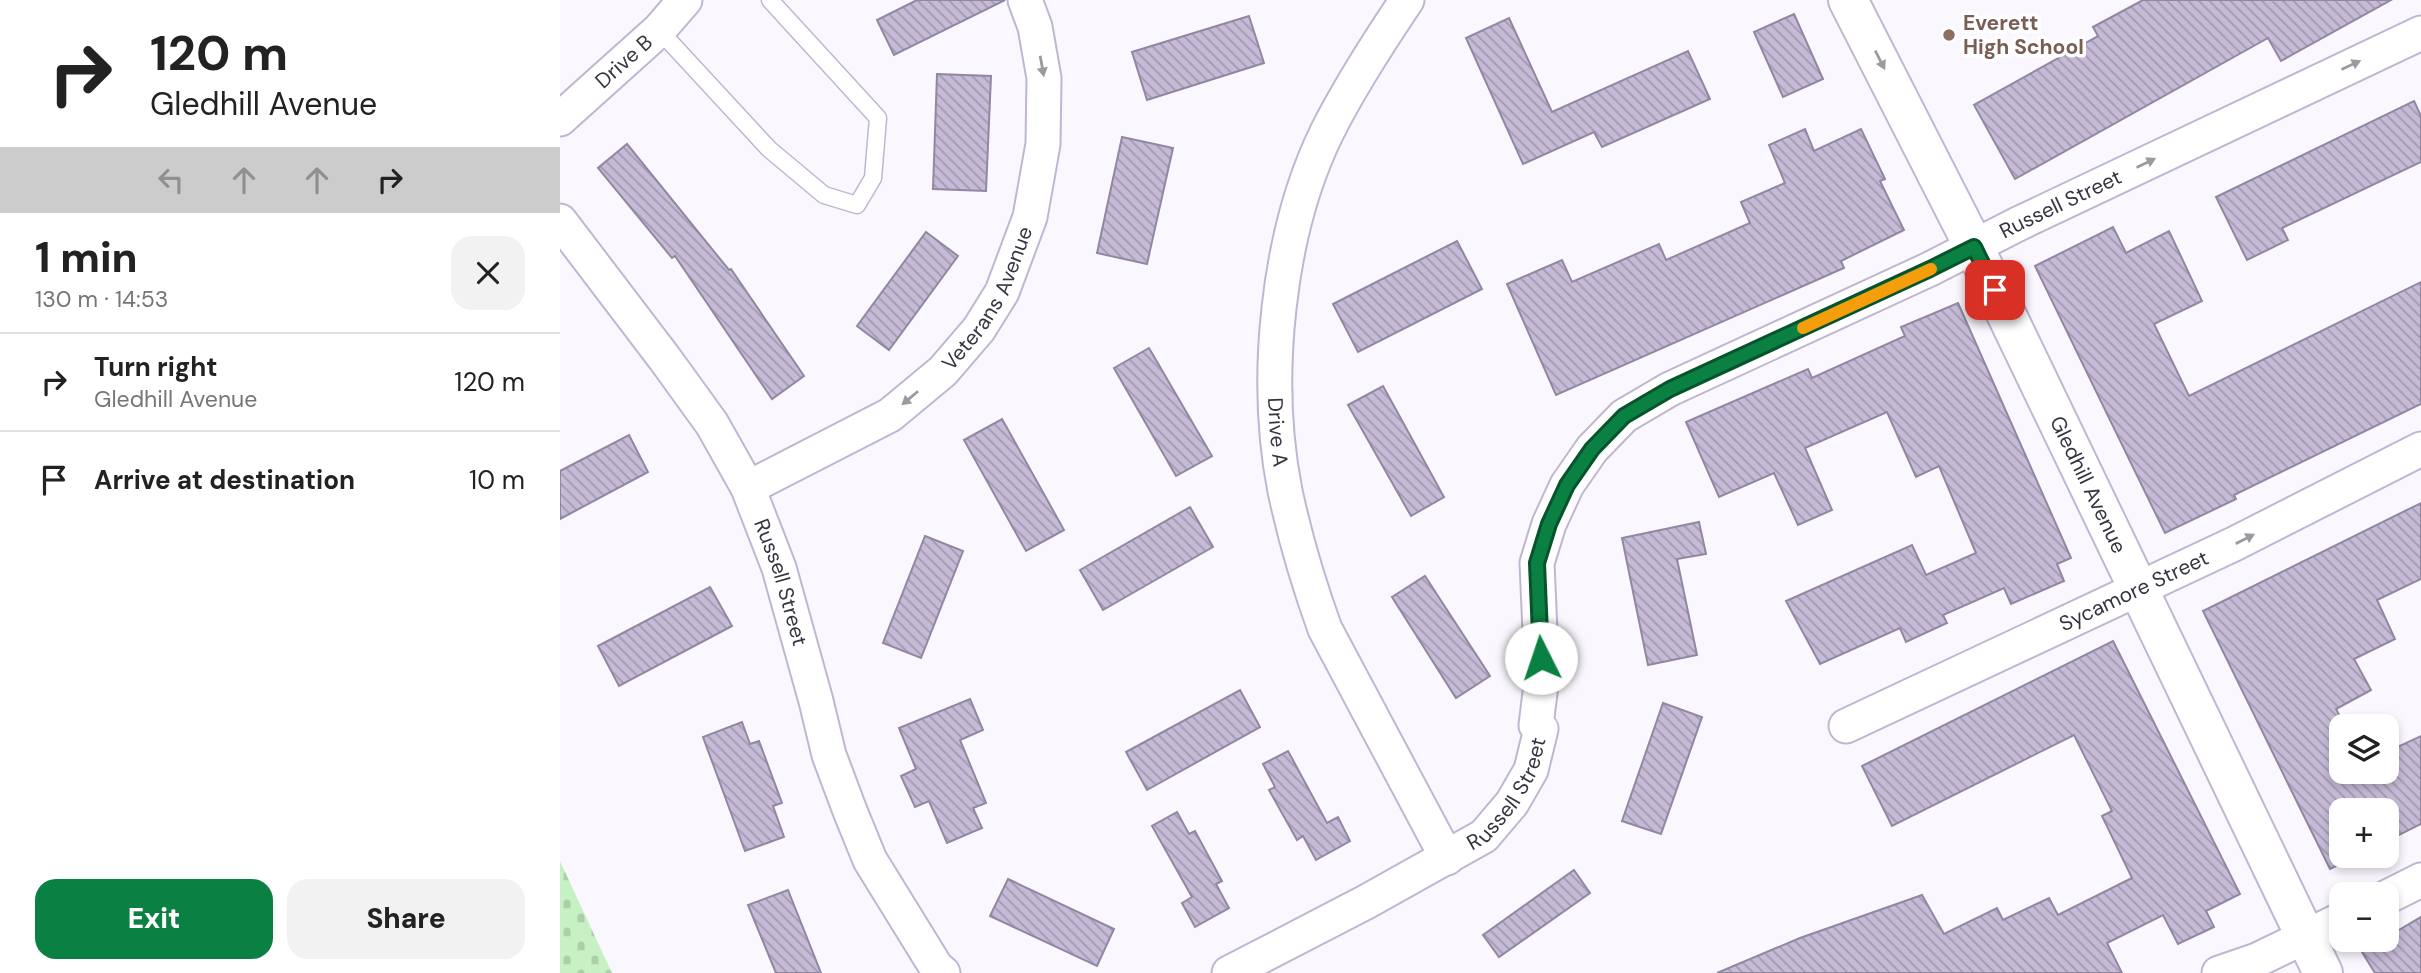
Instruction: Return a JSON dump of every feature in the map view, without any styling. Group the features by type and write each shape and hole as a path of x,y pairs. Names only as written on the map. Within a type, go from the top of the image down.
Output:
{"street":[{"name":"Drive B","path":"560,119 659,30 685,0"},
{"name":"Veterans Avenue","path":"748,488 890,415 943,371 979,329 1002,292 1030,217 1043,144 1044,78 1035,27 1025,0"},
{"name":"Drive A","path":"1406,0 1354,83 1312,167 1296,221 1281,290 1276,381 1285,489 1316,604 1331,641 1447,858"},
{"name":"Gledhill Avenue","path":"1848,0 1974,247 2323,973"},
{"name":"Russell Street","path":"1229,973 1366,902 1484,836 1513,803 1531,770 1541,729 1536,725 1542,677 1537,563 1549,524 1567,485 1592,449 1624,416 1670,389 1930,269 2421,33"},
{"name":"Russell Street","path":"560,222 712,424 748,488 779,568 829,755 860,835 876,870 936,967 943,973"},
{"name":"Sycamore Street","path":"1846,726 2234,544 2421,449"},
{"path":"2399,891 2421,880"},
{"path":"2220,973 2257,960 2329,926"}],"lane":[{"path":"659,30 769,149 824,195 857,205 873,178 878,118 770,0"}],"green space":[{"path":"560,861 612,973 560,973"}],"building":[{"path":"917,0 1005,0 894,55 877,20"},
{"path":"2143,0 2391,0 2281,61 2268,38 2015,179 1974,105 2098,36 2093,27"},
{"path":"1794,14 1823,79 1783,97 1754,32"},
{"path":"1249,16 1264,63 1147,100 1132,52"},
{"path":"1509,18 1552,112 1688,51 1710,99 1602,147 1594,132 1523,164 1466,38"},
{"path":"937,74 991,76 986,191 933,189"},
{"path":"2414,101 2421,116 2421,162 2282,228 2288,240 2247,260 2216,197"},
{"path":"1805,129 1814,151 1861,129 1885,179 1880,181 1904,230 1841,261 1844,268 1556,395 1507,284 1562,260 1572,282 1659,244 1666,260 1750,223 1741,202 1785,183 1769,145"},
{"path":"1122,137 1173,148 1147,264 1097,253"},
{"path":"627,144 729,270 731,269 804,376 772,399 675,256 672,258 598,168"},
{"path":"2113,227 2126,253 2169,231 2202,301 2154,324 2189,396 2421,282 2421,404 2234,495 2236,499 2165,533 2035,266"},
{"path":"926,232 958,256 889,350 857,326"},
{"path":"1457,241 1482,289 1358,352 1333,304"},
{"path":"1958,303 2071,558 2057,564 2064,581 2011,604 2004,588 1943,615 1947,623 1906,642 1900,628 1820,664 1786,601 1912,545 1926,575 1976,553 1939,466 1916,477 1887,412 1805,448 1832,510 1798,525 1774,473 1719,497 1686,422 1808,369 1812,378 1905,336 1901,327"},
{"path":"1149,348 1212,456 1176,476 1114,368"},
{"path":"1383,386 1444,497 1411,516 1348,405"},
{"path":"1002,419 1064,530 1026,551 964,440"},
{"path":"629,435 648,472 560,519 560,471"},
{"path":"2421,503 2421,579 2377,600 2395,639 2354,659 2371,690 2336,709 2339,714 2329,714 2329,784 2399,784 2399,746 2421,736 2421,824 2399,835 2399,798 2329,798 2329,867 2203,611"},
{"path":"1190,507 1213,547 1103,610 1080,570"},
{"path":"1699,522 1706,554 1677,559 1697,655 1648,665 1622,538"},
{"path":"925,536 963,551 921,658 883,643"},
{"path":"1425,576 1490,676 1456,698 1392,597"},
{"path":"710,587 732,626 619,686 598,646"},
{"path":"2113,641 2240,894 2206,911 2214,927 2178,944 2163,915 2107,943 2122,973 1717,973 1800,938 1922,895 1944,934 1997,908 2003,920 2049,898 2058,915 2132,878 2102,816 2112,811 2074,735 1892,826 1862,766"},
{"path":"1240,690 1260,727 1147,790 1126,752"},
{"path":"970,699 983,730 960,740 986,803 973,808 982,828 947,843 929,801 915,807 901,776 916,769 899,728"},
{"path":"1663,703 1702,717 1661,834 1622,821"},
{"path":"742,722 750,744 759,741 782,803 773,806 784,837 745,851 703,737"},
{"path":"1288,751 1327,823 1338,817 1350,841 1316,860 1303,836 1297,840 1269,790 1275,787 1263,764"},
{"path":"1177,812 1189,834 1195,831 1222,881 1216,884 1229,908 1195,927 1182,903 1192,897 1152,826"},
{"path":"1574,870 1590,893 1499,957 1483,935"},
{"path":"1008,879 1114,929 1097,966 990,916"},
{"path":"788,890 821,973 776,973 748,905"},
{"path":"2421,917 2421,973 2375,973 2362,952 2399,952 2399,930"}],"slow traffic":[{"path":"1803,328 1931,269"}],"place":[{"name":"Everett High School","path":"1949,35"}],"route":[{"path":"1541,658 1537,563 1549,524 1567,485 1592,449 1624,416 1670,389 1974,247 1995,290"}]}
